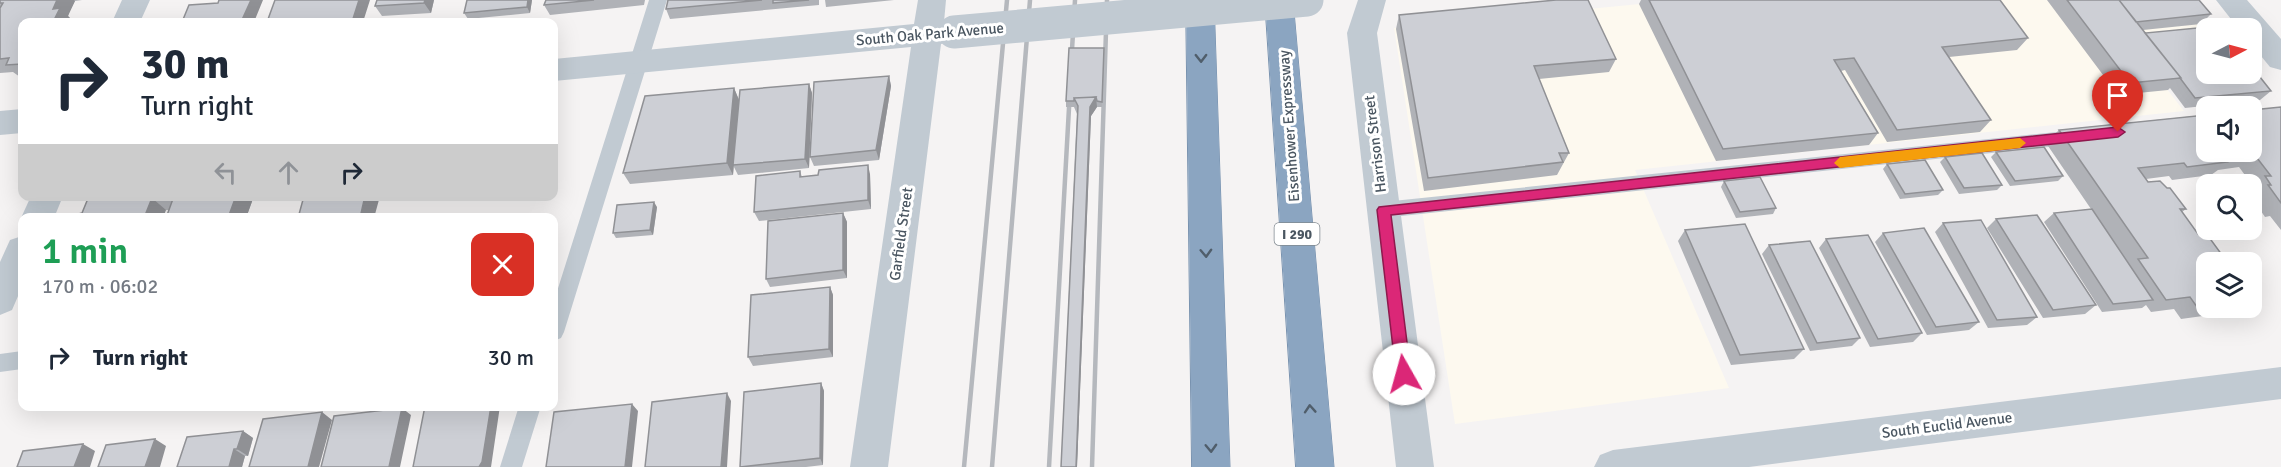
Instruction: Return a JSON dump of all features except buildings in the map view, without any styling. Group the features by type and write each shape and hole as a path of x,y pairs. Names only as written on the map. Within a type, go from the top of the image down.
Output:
{"highway":[{"path":"1200,0 1211,467"},
{"name":"Eisenhower Expressway","path":"1279,0 1315,467"}],"street":[{"path":"128,18 136,0"},
{"name":"Garfield Street","path":"869,467 940,33 932,0"},
{"name":"South Oak Park Avenue","path":"558,70 1307,0"},
{"name":"Harrison Street","path":"1372,0 1362,33 1415,467"},
{"path":"2230,0 2281,59"},
{"path":"0,123 18,121"},
{"path":"0,300 18,259"},
{"name":"South Euclid Avenue","path":"1631,466 2281,383"}],"lane":[{"path":"558,302 658,0"},
{"path":"1383,210 2096,134"},
{"path":"0,363 18,361"},
{"path":"511,467 528,411"}],"shaded area":[{"path":"1681,0 2181,0 2196,18 2196,31 2127,38 2184,111 1635,170 1729,388 1455,424 1394,28"}],"railway":[{"path":"964,467 1007,0"},
{"path":"992,467 1030,0"},
{"path":"1071,66 1075,0"},
{"path":"1092,467 1107,0"},
{"path":"1049,467 1070,90"}],"slow traffic":[{"path":"1840,163 2020,143"}],"route":[{"path":"1404,374 1383,210 1609,188 2118,132"}]}
